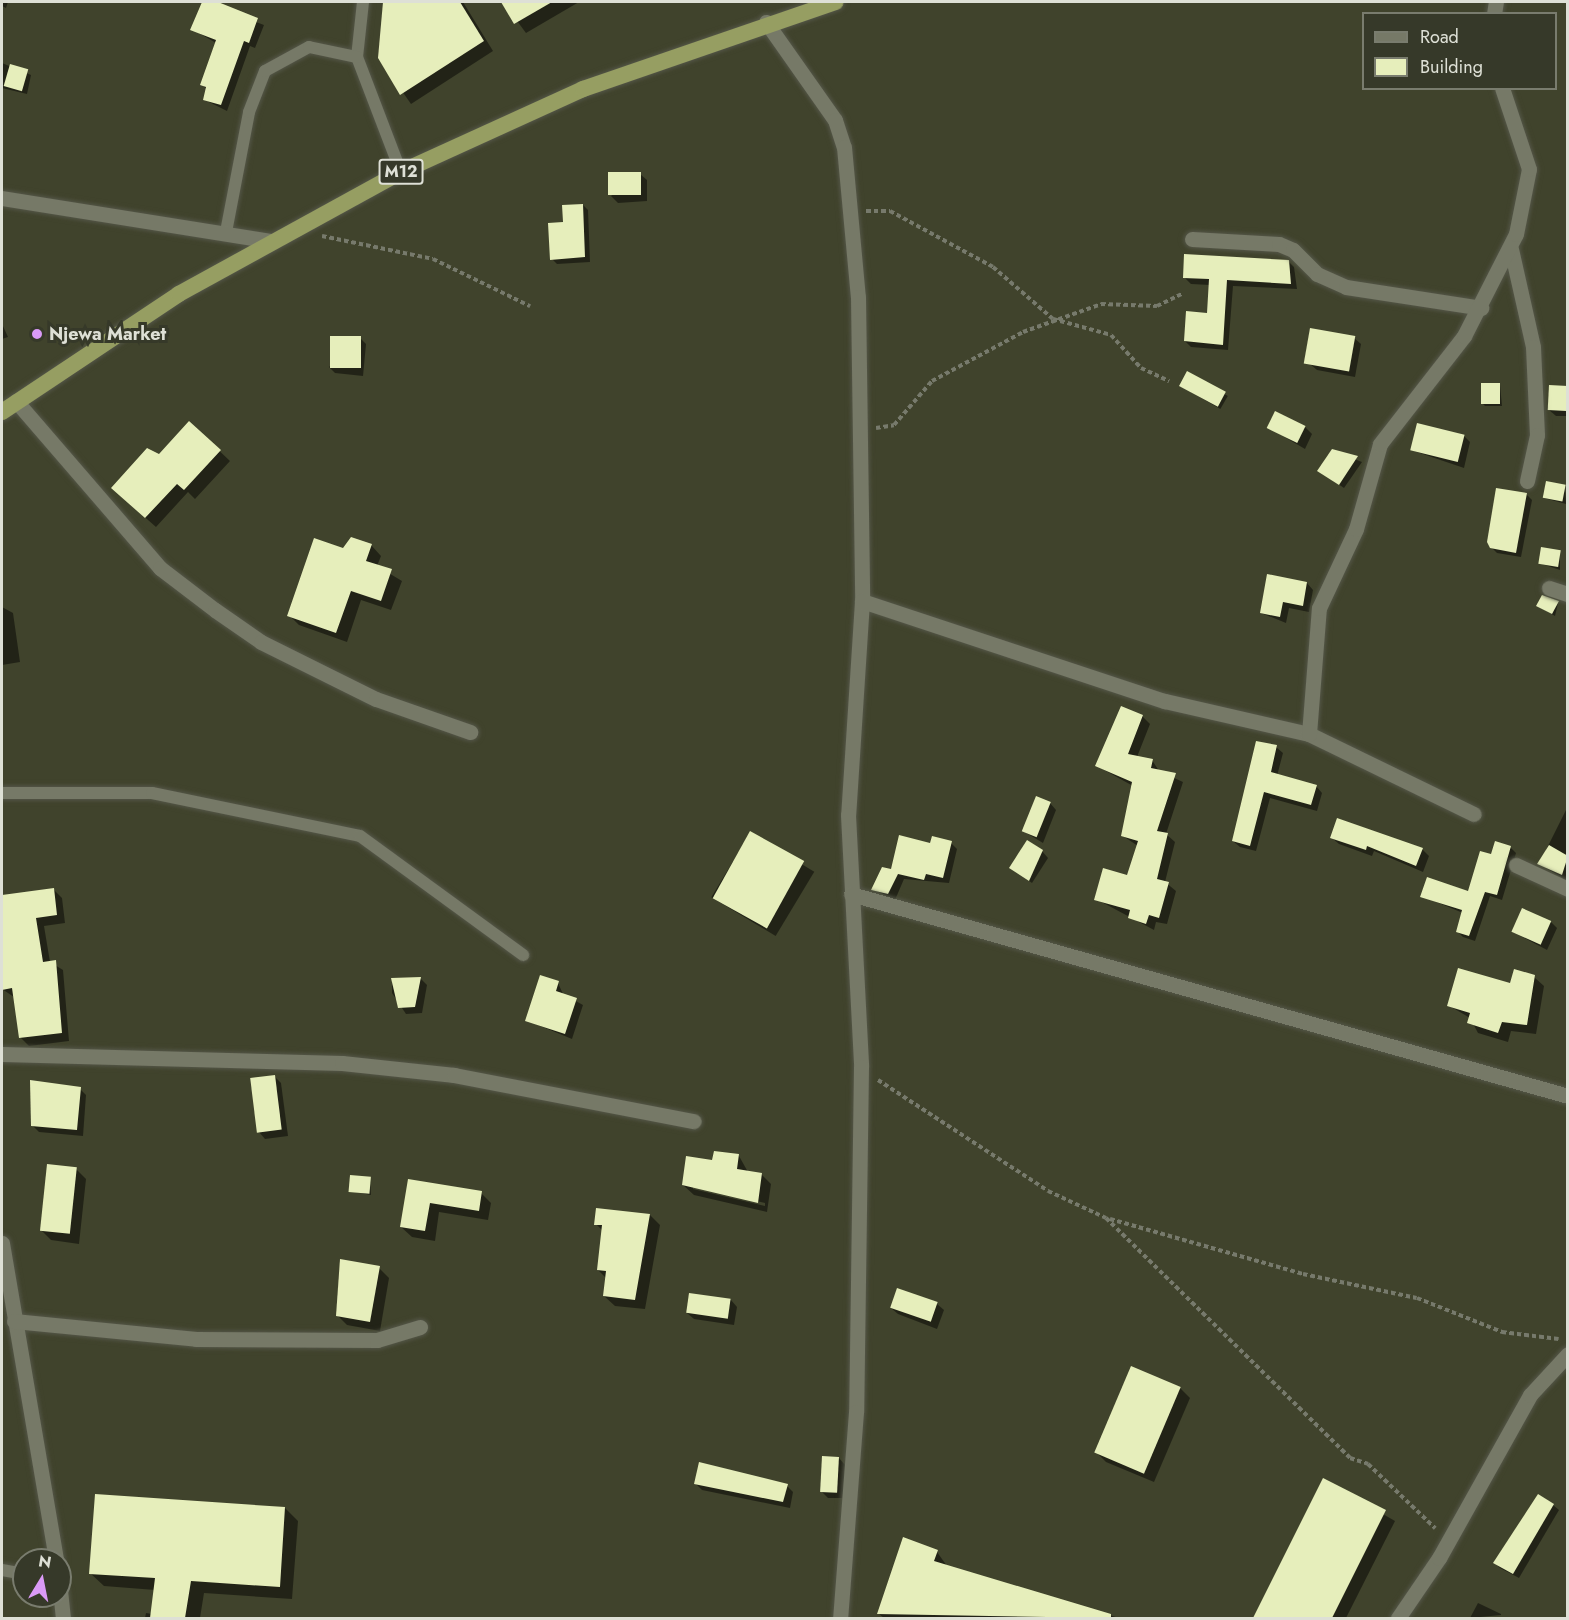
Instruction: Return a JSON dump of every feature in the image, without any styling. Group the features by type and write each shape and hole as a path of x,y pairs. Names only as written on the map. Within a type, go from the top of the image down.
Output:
{"highway":[{"name":"M12","path":"2,412 271,241 401,172 583,89 766,22 835,2"}],"street":[{"path":"766,22 835,120 853,211 860,428 862,601 849,751 851,894 861,1067 856,1412 840,1618"},
{"path":"1309,734 1319,608 1356,529 1380,444 1481,308 1511,249 1529,169 1503,90"},
{"path":"2,198 271,241"},
{"path":"1192,239 1279,244 1293,250 1317,274 1346,287 1481,308"},
{"path":"1511,249 1533,347 1537,435 1527,480"},
{"path":"16,401 160,568 214,610 261,642 376,699 470,732"},
{"path":"1549,588 1568,594"},
{"path":"862,601 1204,713 1309,734 1473,814"},
{"path":"1516,865 1568,889"},
{"path":"851,894 1568,1096"},
{"path":"2,1054 342,1063 454,1075 694,1121"},
{"path":"2,1243 54,1548"},
{"path":"14,1321 196,1339 376,1340 420,1327"},
{"path":"1398,1618 1451,1537 1530,1395 1568,1354"}],"lane":[{"path":"363,2 357,57 401,172"},
{"path":"226,232 249,112 265,71 309,47 357,57"},
{"path":"2,793 152,793 360,836 523,955"}],"path":[{"path":"853,211 890,212 993,267 1053,319 1111,335 1141,368 1169,381"},
{"path":"293,229 433,259 530,306"},
{"path":"860,428 894,425 932,381 982,351 1053,319 1101,304 1158,306 1182,294"},
{"path":"861,1067 1048,1191 1106,1218 1303,1274 1418,1298 1502,1332 1568,1341"},
{"path":"1106,1218 1230,1334 1350,1458 1368,1464 1424,1521 1451,1537"}],"shaded area":[{"path":"2,2 1567,2 1567,1618 2,1618"}],"building":[{"path":"202,2 218,2 258,18 249,43 244,41 221,105 203,100 206,87 200,85 216,40 190,30"},
{"path":"383,2 460,2 484,41 400,95 378,58"},
{"path":"501,2 552,2 514,24"},
{"path":"10,64 28,69 22,91 4,86"},
{"path":"608,172 641,172 641,195 608,195"},
{"path":"583,204 585,257 550,260 548,223 563,222 562,205"},
{"path":"1184,254 1289,260 1291,284 1227,280 1223,345 1184,341 1186,311 1207,313 1209,279 1183,278"},
{"path":"1310,328 1355,336 1349,371 1304,363"},
{"path":"330,336 361,336 361,368 330,368"},
{"path":"1187,371 1226,392 1218,407 1179,386"},
{"path":"1481,383 1500,383 1500,404 1481,404"},
{"path":"1549,385 1568,386 1567,411 1548,410"},
{"path":"1275,411 1306,426 1297,443 1267,428"},
{"path":"189,421 221,450 184,490 177,484 145,518 111,488 147,448 159,454"},
{"path":"1417,423 1465,435 1458,462 1410,450"},
{"path":"1332,449 1358,456 1339,485 1317,471"},
{"path":"1546,481 1566,485 1562,502 1543,498"},
{"path":"1496,488 1527,493 1516,553 1490,548 1487,542"},
{"path":"351,537 372,544 366,561 392,569 381,601 351,591 336,633 287,616 314,538 343,548"},
{"path":"1541,547 1561,550 1558,567 1538,564"},
{"path":"1267,574 1307,582 1303,606 1283,602 1280,617 1260,613"},
{"path":"1542,595 1559,601 1552,614 1536,606"},
{"path":"1121,706 1143,715 1128,754 1153,759 1151,768 1176,773 1157,831 1168,833 1157,879 1169,882 1159,918 1149,915 1146,924 1128,918 1130,910 1094,900 1103,868 1127,875 1138,841 1121,836 1132,782 1095,766"},
{"path":"1256,741 1277,745 1271,772 1317,785 1311,805 1264,792 1250,846 1232,841"},
{"path":"1036,796 1051,802 1037,837 1022,831"},
{"path":"1337,818 1423,848 1416,866 1367,846 1366,850 1330,838"},
{"path":"750,831 804,861 767,928 713,898"},
{"path":"899,835 930,843 932,836 952,841 943,878 926,874 924,880 898,874 888,894 871,890 882,867 891,869"},
{"path":"1027,840 1043,850 1029,881 1009,868"},
{"path":"1495,841 1511,846 1497,895 1485,892 1469,936 1456,932 1462,910 1420,897 1427,877 1468,891 1480,851 1491,854"},
{"path":"1549,845 1568,856 1562,875 1537,864"},
{"path":"54,888 57,915 36,918 43,962 56,960 62,1033 19,1038 12,988 2,990 2,895"},
{"path":"1522,908 1551,921 1541,945 1511,932"},
{"path":"1458,968 1510,983 1514,969 1535,975 1527,1025 1502,1022 1498,1033 1467,1023 1470,1013 1447,1006"},
{"path":"540,975 559,981 556,991 577,998 565,1034 525,1021"},
{"path":"421,977 415,1007 398,1008 391,978"},
{"path":"275,1075 282,1130 257,1133 250,1078"},
{"path":"30,1080 81,1087 77,1130 31,1126"},
{"path":"714,1151 739,1154 737,1169 762,1173 758,1203 682,1185 686,1156 712,1160"},
{"path":"47,1164 77,1167 70,1234 40,1231"},
{"path":"350,1175 371,1177 369,1194 349,1192"},
{"path":"408,1179 482,1191 479,1211 430,1203 425,1231 400,1227"},
{"path":"596,1208 650,1214 635,1300 603,1296 606,1271 597,1270 602,1225 594,1225"},
{"path":"340,1259 380,1266 370,1322 336,1316"},
{"path":"897,1288 938,1302 931,1322 890,1308"},
{"path":"689,1293 731,1299 728,1319 686,1313"},
{"path":"1131,1366 1181,1387 1144,1474 1094,1453"},
{"path":"822,1456 839,1457 837,1493 820,1492"},
{"path":"699,1462 788,1484 783,1502 694,1484"},
{"path":"1323,1478 1386,1510 1332,1618 1253,1618"},
{"path":"95,1494 285,1507 280,1587 191,1581 185,1618 150,1618 155,1578 89,1574"},
{"path":"1538,1494 1554,1504 1513,1574 1493,1563"},
{"path":"903,1537 938,1550 934,1561 1111,1614 1111,1618 877,1614"}],"place":[{"name":"Njewa Market","path":"37,334"}]}
